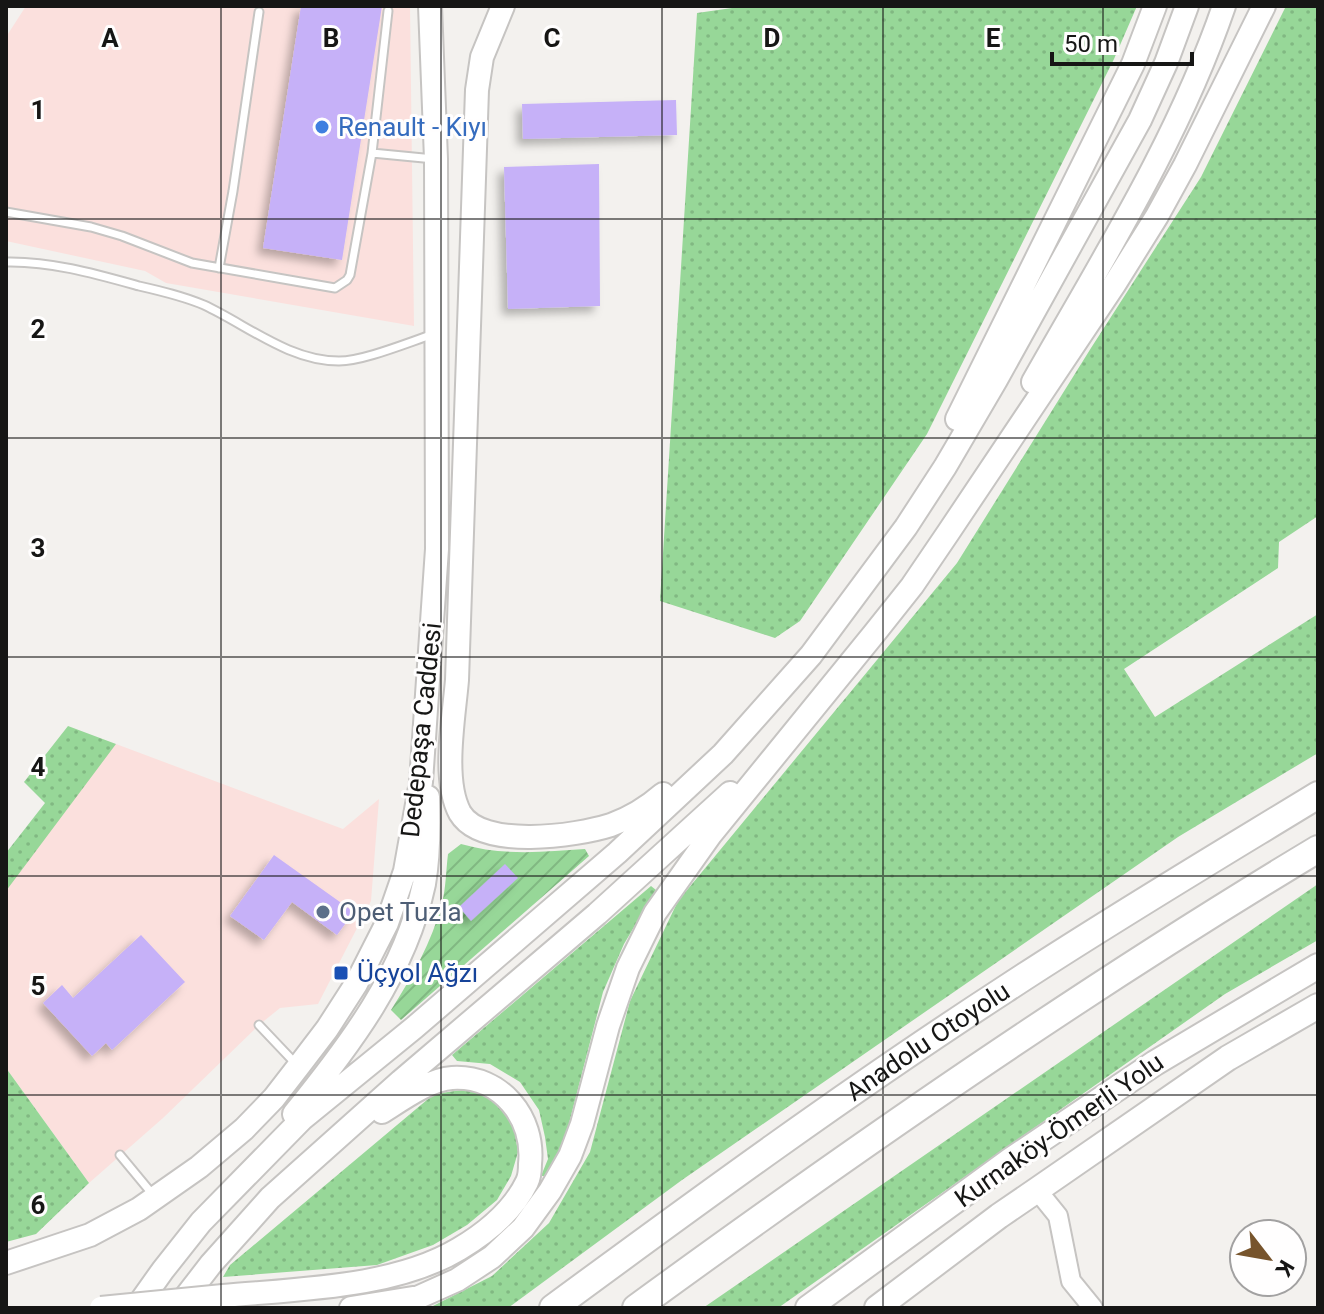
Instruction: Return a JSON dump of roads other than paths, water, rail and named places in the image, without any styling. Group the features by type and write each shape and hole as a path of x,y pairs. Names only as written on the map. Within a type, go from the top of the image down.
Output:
{"highway":[{"name":"Anadolu Otoyolu","path":"553,1308 729,1179 1001,991 1318,795"},
{"name":"Anadolu Otoyolu","path":"636,1308 881,1132 1037,1027 1318,849"},
{"name":"Kurnaköy-Ömerli Yolu","path":"808,1308 1011,1160 1142,1072 1318,966"},
{"name":"Kurnaköy-Ömerli Yolu","path":"877,1308 1037,1190 1228,1058 1318,1006"}],"main road":[{"name":"Dedepaşa Caddesi","path":"6,1263 90,1235 139,1209 199,1167 244,1129 298,1067 356,984 387,923 405,871 421,782 437,549 436,159 430,6"},
{"name":"Dedepaşa Caddesi","path":"503,6 482,57 477,90 457,680 450,771 454,797 462,815 477,829 503,836 551,836 609,825 633,815 658,799 757,717"},
{"path":"860,591 909,511 971,392 1133,64 1155,6"},
{"path":"948,533 1170,138 1224,6"},
{"path":"351,1308 419,1297 457,1280 492,1257 523,1228 550,1191 570,1156 628,968 655,913 711,834 912,586 948,533 1157,216 1264,6"},
{"path":"201,1222 302,1119 415,1027 617,853 723,754 811,655 906,527 1004,366 1133,133 1166,63 1184,13"},
{"path":"177,1308 211,1264 270,1198 685,835 744,779 873,635"},
{"path":"136,1308 201,1222 341,1056 394,968 413,925 424,882 429,837 428,680"},
{"path":"101,1308 374,1281 416,1268 457,1250 491,1227 514,1204 529,1179 532,1152 527,1125 515,1106 495,1087 476,1080 450,1078 424,1087 396,1103 270,1198"}],"street":[{"path":"1037,1190 1058,1216 1071,1281 1093,1308"}],"lane":[{"path":"6,212 91,227 192,263 335,288 342,285 350,275 372,153 388,11"},
{"path":"219,268 259,12"},
{"path":"372,153 436,159"},
{"path":"6,262 37,263 112,278 187,298 293,352 319,359 356,359 437,333"},
{"path":"259,1025 298,1067"},
{"path":"120,1155 155,1198"}],"place":[{"name":"Renault - Kıyı","path":"322,127"},
{"name":"Opet Tuzla","path":"323,912"},
{"name":"Üçyol Ağzı","path":"341,973"}]}
